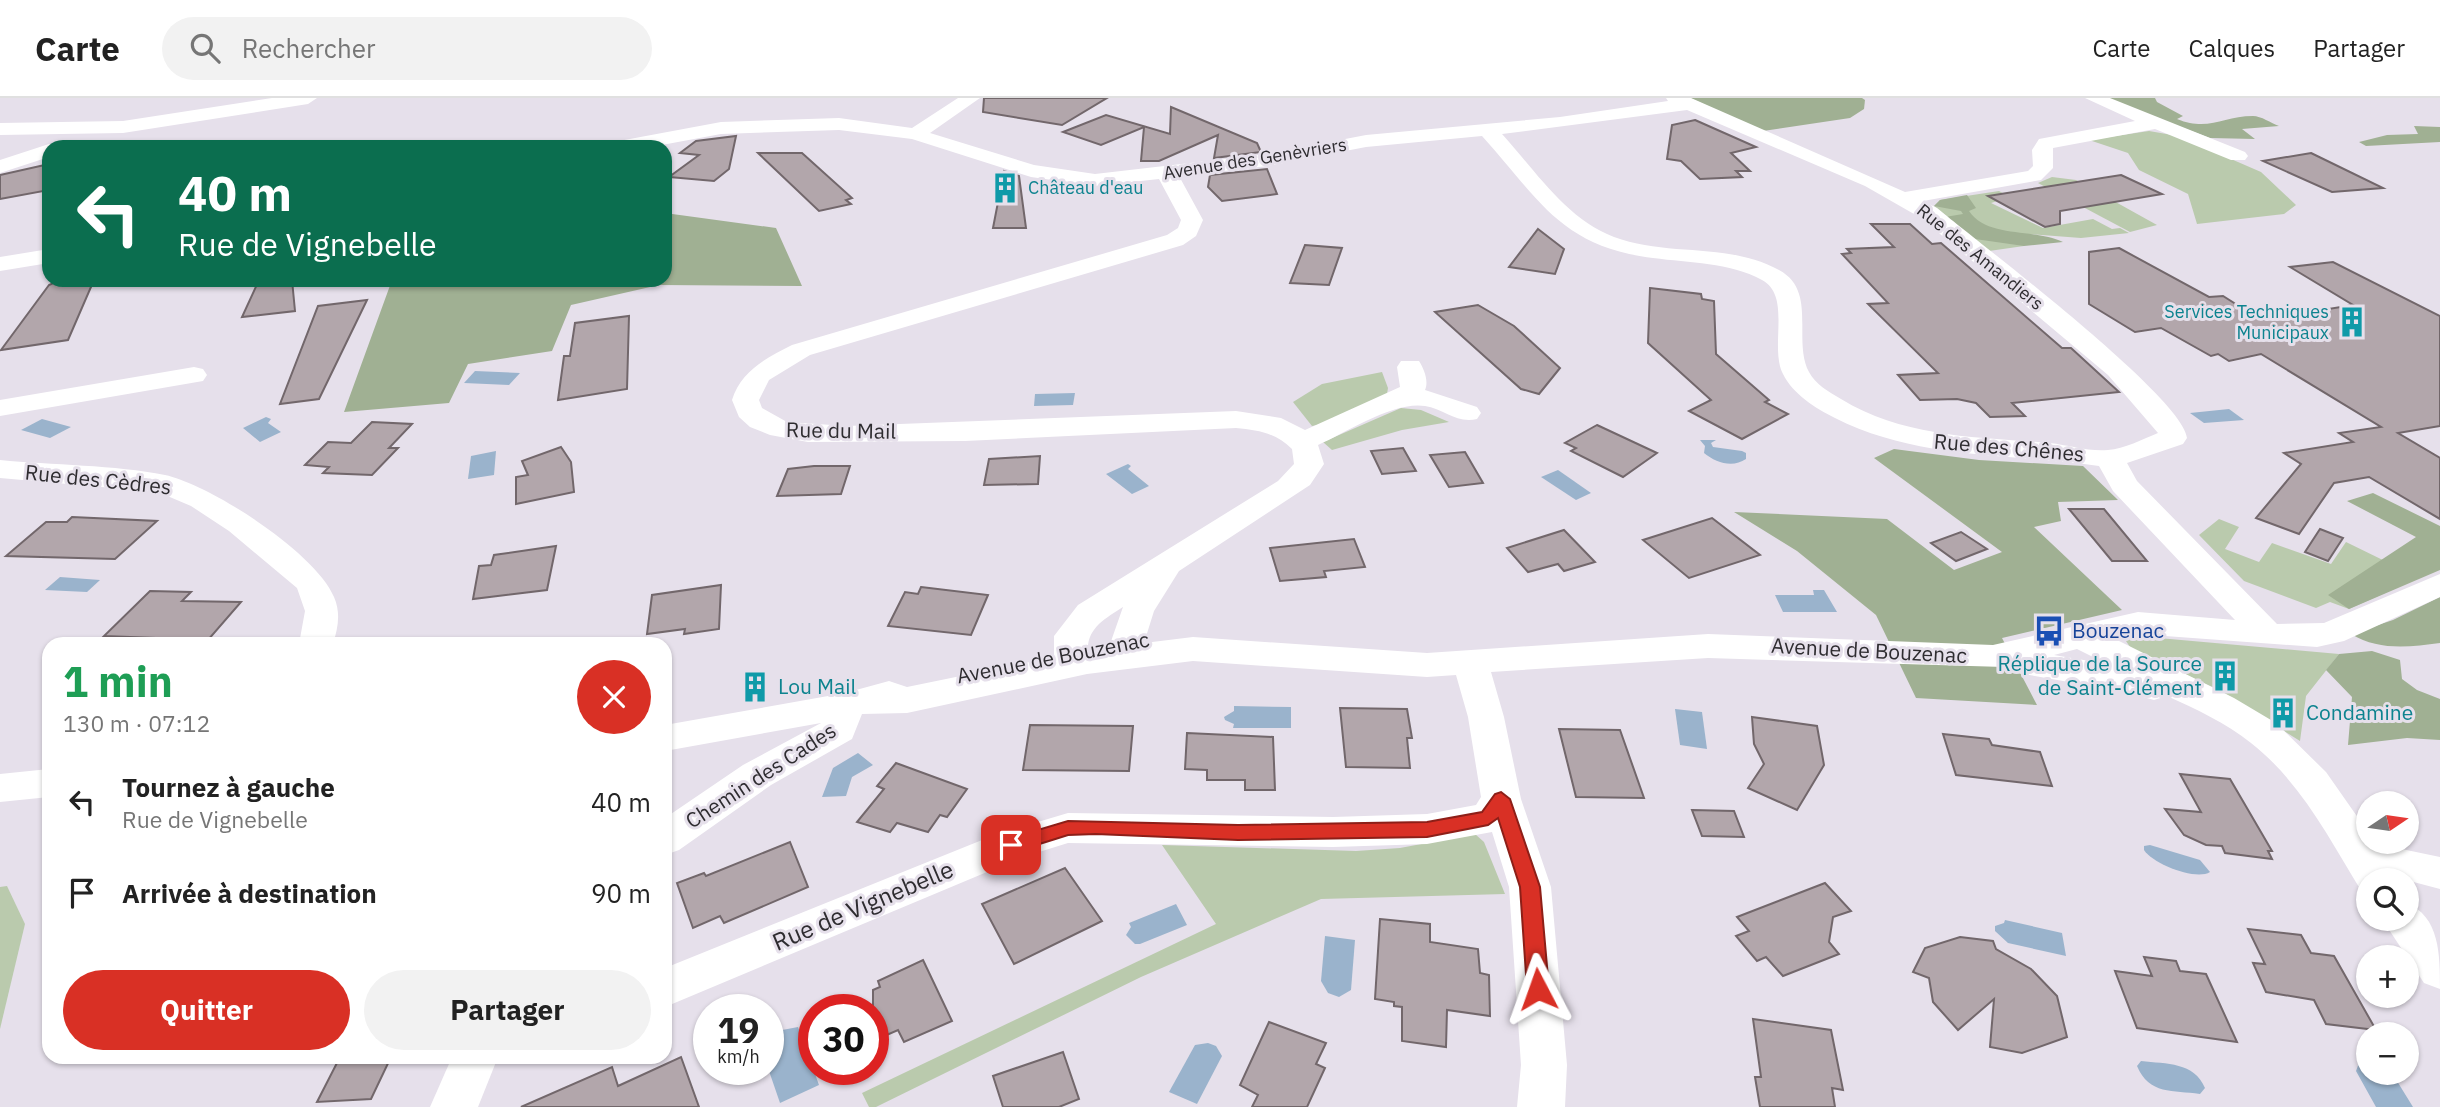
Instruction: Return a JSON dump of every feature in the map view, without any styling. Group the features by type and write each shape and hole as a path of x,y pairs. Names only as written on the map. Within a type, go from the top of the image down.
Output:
{"street":[{"path":"70,140 124,127 308,98"},
{"path":"915,134 971,98"},
{"path":"2094,98 2238,156"},
{"name":"Avenue des Genèvriers","path":"656,140 713,129 782,123 861,125 915,134 1014,166 1071,178 1095,180 1167,174 1268,160 1366,141 1488,131 1682,101"},
{"name":"Rue des Amandiers","path":"1682,101 1905,198 1980,253 2117,369 2172,428 2173,438 2110,459"},
{"path":"1905,198 2020,180 2041,172 2042,150 2046,143 2157,123"},
{"path":"0,130 52,140"},
{"name":"Rue des Chênes","path":"1488,131 1587,233 1611,242 1748,265 1780,281 1788,292 1792,365 1808,389 1857,419 1887,431 1955,447 2054,451 2110,459 2124,485 2267,634"},
{"path":"0,167 42,150"},
{"name":"Rue du Mail","path":"1167,174 1192,220 1188,231 1175,240 801,351 770,366 748,386 746,396 751,415 772,429 808,434 1255,421 1281,428 1303,442"},
{"path":"0,264 42,257"},
{"path":"1072,659 1068,645 1073,631 1090,613 1172,563 1305,473 1309,463 1303,442 1402,398 1413,389 1410,367"},
{"path":"0,408 194,375"},
{"path":"1402,398 1430,398 1467,413"},
{"name":"Rue des Cèdres","path":"0,469 162,483 185,490 205,501 309,582 319,596 323,611 317,637"},
{"path":"2177,543 2212,592 2219,620 2226,630"},
{"path":"1126,648 1144,596 1172,563"},
{"name":"Avenue de Bouzenac","path":"672,737 857,704 908,700 956,692 1072,659 1126,648 1205,649 1399,664 1460,664 1708,646 1993,657 2027,653 2084,635 2138,623 2302,637 2332,633 2440,583"},
{"path":"2084,635 2071,650 2084,662 2127,670 2263,732 2296,762 2369,868"},
{"path":"1993,657 2127,670"},
{"path":"1460,664 1486,717 1501,799 1530,887 1544,1065 1541,1107"},
{"name":"Chemin des Cades","path":"672,834 757,775 839,730 857,704"},
{"path":"0,788 42,784"},
{"name":"Rue de Vignebelle","path":"672,985 1047,832 1096,827 1238,832 1427,830 1488,818 1501,799"},
{"path":"2419,872 2440,873"},
{"path":"2412,931 2440,970"}],"green space":[{"path":"1690,98 1865,100 1864,109 1850,118 1763,131"},
{"path":"2103,98 2155,98 2157,102 2183,116 2177,119 2188,123 2207,124 2253,116 2279,126 2242,129 2255,139 2210,138"},
{"path":"2414,126 2440,127 2440,142 2366,146 2359,142 2387,135 2418,134"},
{"path":"2149,131 2178,136 2261,172 2296,205 2284,214 2197,224 2188,194 2139,170 2128,153 2089,140"},
{"path":"2052,177 2076,180 2157,225 2130,232 2038,183"},
{"path":"1999,191 2010,197 1991,203 2043,228 2093,219 2112,229 2120,228 2129,233 2081,238 2028,234 2024,246 1989,251 1934,206 1940,200"},
{"path":"1967,195 1976,208 1969,211 1977,220 1988,226 2063,242 2024,246 1975,239 1945,217 1963,214 1961,211 1934,206 1940,200"},
{"path":"672,214 776,228 802,286 672,285"},
{"path":"389,287 650,287 571,305 552,351 468,364 449,403 344,412"},
{"path":"1382,372 1388,388 1387,394 1318,425 1312,426 1293,402 1322,384"},
{"path":"1401,408 1421,410 1449,422 1402,430 1332,450 1323,442"},
{"path":"1894,449 1979,460 2083,466 2118,500 2058,502 2061,521 2034,527 2122,610 2002,638 2037,705 1916,698 1876,615 1797,551 1734,512 1887,519 1954,570 2002,552 1874,458"},
{"path":"2373,493 2440,526 2440,570 2349,609 2328,595 2416,537 2347,501"},
{"path":"2219,519 2239,527 2225,549 2259,562 2272,543 2331,564 2346,542 2391,564 2405,584 2349,609 2330,602 2316,608 2244,581 2199,535"},
{"path":"2440,597 2440,643 2383,645 2351,634 2393,620"},
{"path":"2136,636 2339,654 2306,696 2300,741 2221,691 2132,650 2126,641"},
{"path":"2372,651 2400,660 2402,679 2417,690 2440,699 2440,740 2407,738 2348,745 2352,697 2326,670 2339,654"},
{"path":"1475,834 1484,842 1505,894 1321,899 1141,977 876,1107 869,1107 862,1093 879,1085 889,1085 889,1080 1216,924 1162,845 1356,851 1400,848"},
{"path":"7,886 25,924 0,1029 0,887"}],"water":[{"path":"475,371 520,373 509,385 464,383"},
{"path":"1075,393 1073,405 1034,406 1035,394"},
{"path":"2229,409 2244,420 2204,423 2190,413"},
{"path":"266,417 271,419 268,423 281,432 260,442 243,428"},
{"path":"42,419 71,427 50,438 21,430"},
{"path":"1700,440 1716,440 1711,443 1713,447 1742,451 1746,453 1746,459 1730,464 1719,462 1704,453 1705,446"},
{"path":"496,451 494,475 468,479 471,456"},
{"path":"1128,464 1131,466 1128,469 1149,486 1132,494 1106,474"},
{"path":"1558,470 1591,493 1576,500 1541,477"},
{"path":"60,577 100,580 87,592 45,590"},
{"path":"1813,590 1824,590 1837,612 1783,612 1775,595 1814,595"},
{"path":"1234,706 1291,707 1291,728 1233,728 1234,724 1224,717 1234,711"},
{"path":"1675,709 1702,712 1707,749 1680,745"},
{"path":"858,753 873,765 852,777 846,796 822,797 833,768"},
{"path":"2150,845 2200,860 2210,872 2195,874 2175,870 2156,861 2144,850 2144,846"},
{"path":"1176,904 1187,925 1140,944 1135,944 1126,935 1131,927 1129,923"},
{"path":"2005,920 2062,933 2066,956 2008,943 1995,931 1995,926"},
{"path":"1325,936 1355,940 1351,990 1339,997 1328,993 1321,981"},
{"path":"798,1027 798,1085 819,1085 780,1103 774,1085 784,1085 784,1030"},
{"path":"1208,1043 1216,1046 1222,1056 1197,1104 1169,1092 1195,1045"},
{"path":"2141,1061 2187,1069 2200,1079 2205,1088 2200,1094 2155,1087 2137,1066"},
{"path":"2364,1085 2399,1085 2413,1107 2376,1107"}],"building":[{"path":"984,98 1107,98 1062,125 983,112"},
{"path":"1171,107 1257,143 1261,152 1214,158 1218,135 1159,161 1141,161 1144,127 1101,145 1063,132 1106,115 1170,134"},
{"path":"1695,120 1756,147 1731,153 1750,171 1736,171 1742,177 1700,179 1681,161 1667,159 1672,125"},
{"path":"736,136 729,169 714,181 672,177 699,155 680,153 696,141"},
{"path":"758,153 802,153 852,198 846,200 851,204 819,211"},
{"path":"2311,153 2383,188 2332,192 2263,161"},
{"path":"42,166 42,191 0,199 0,175"},
{"path":"1267,169 1277,194 1222,201 1208,187 1210,175"},
{"path":"1004,171 1019,176 1026,228 993,228"},
{"path":"2121,175 2162,194 2060,211 2060,224 2045,227 1988,196"},
{"path":"1871,224 1910,224 1932,244 1941,243 2062,348 2071,348 2119,392 2012,403 2025,416 1990,417 1976,403 1957,399 1920,400 1898,375 1938,373 1868,304 1888,303 1842,254 1851,253 1847,249 1894,247"},
{"path":"1538,229 1564,249 1555,274 1509,267"},
{"path":"1305,245 1342,248 1329,285 1290,283"},
{"path":"2119,248 2209,297 2223,296 2261,320 2353,305 2290,267 2333,262 2440,316 2440,426 2398,433 2440,458 2440,519 2369,477 2334,483 2299,534 2256,518 2301,464 2284,453 2353,442 2339,433 2381,427 2261,354 2229,361 2218,354 2211,356 2161,328 2135,332 2089,304 2089,252"},
{"path":"48,287 91,287 68,340 1,350"},
{"path":"256,287 293,287 295,311 242,317"},
{"path":"1650,288 1701,294 1702,299 1714,301 1716,354 1769,400 1765,402 1788,414 1742,439 1689,411 1711,400 1648,343"},
{"path":"367,300 319,399 280,404 318,306"},
{"path":"1478,305 1514,326 1560,368 1539,394 1521,389 1435,312"},
{"path":"629,316 627,389 558,400 564,356 570,356 575,323"},
{"path":"372,422 412,424 389,448 398,448 372,475 323,473 329,467 305,465 328,442 351,443"},
{"path":"1597,425 1657,453 1623,477 1571,451 1576,448 1565,443"},
{"path":"561,447 571,462 574,492 516,504 516,477 528,475 522,461"},
{"path":"1403,448 1416,471 1382,474 1371,451"},
{"path":"1465,452 1483,483 1449,487 1430,455"},
{"path":"1040,456 1038,484 984,485 989,459"},
{"path":"850,466 841,494 777,496 788,469"},
{"path":"2069,509 2104,509 2147,561 2112,561"},
{"path":"72,517 157,521 115,559 6,556 46,522 67,522"},
{"path":"1712,518 1760,555 1689,578 1643,540"},
{"path":"2320,529 2343,538 2328,561 2305,552"},
{"path":"1564,530 1595,562 1564,571 1558,564 1528,572 1507,548"},
{"path":"1961,532 1987,549 1956,561 1931,543"},
{"path":"1354,539 1365,567 1324,571 1326,577 1280,581 1270,548"},
{"path":"556,546 547,590 473,599 479,566 491,565 494,555"},
{"path":"721,585 719,629 684,634 685,629 647,634 652,595"},
{"path":"921,587 988,595 971,635 888,626 905,592 918,594"},
{"path":"150,591 191,592 182,601 241,602 211,637 104,636"},
{"path":"1340,708 1407,709 1412,738 1407,738 1410,768 1346,767"},
{"path":"1752,717 1817,726 1824,765 1797,810 1748,788 1764,764 1754,744"},
{"path":"1030,725 1133,726 1129,771 1023,770"},
{"path":"1559,729 1620,730 1644,798 1576,797"},
{"path":"1187,733 1273,737 1275,790 1245,790 1245,780 1207,780 1207,770 1185,769"},
{"path":"1943,734 1989,739 1992,745 2040,752 2052,786 1956,775"},
{"path":"896,763 967,789 947,817 940,815 928,832 897,823 890,832 857,822 884,789 877,786"},
{"path":"2180,774 2230,779 2272,851 2268,851 2272,859 2225,853 2222,846 2206,845 2184,835 2165,809 2201,812"},
{"path":"1692,810 1734,811 1744,837 1702,836"},
{"path":"790,842 808,887 724,923 720,916 693,928 677,883 704,873 706,876"},
{"path":"1065,868 1102,921 1014,964 982,904"},
{"path":"1825,883 1851,911 1833,917 1829,942 1839,954 1783,976 1766,957 1757,961 1736,936 1749,931 1737,917"},
{"path":"1380,919 1430,924 1430,942 1478,949 1480,973 1489,975 1490,1016 1447,1010 1446,1047 1402,1041 1402,1007 1394,1006 1394,1002 1375,999"},
{"path":"2248,929 2301,935 2311,953 2334,956 2356,995 2356,1008 2364,1008 2371,1022 2356,1022 2356,1028 2326,1024 2314,1000 2266,992 2253,963 2265,964"},
{"path":"1960,937 1993,941 1996,949 2031,969 2057,996 2067,1037 2022,1053 1990,1047 1994,999 1958,1030 1933,1002 1929,978 1913,972 1925,948"},
{"path":"2144,957 2176,961 2180,971 2206,974 2237,1042 2137,1028 2115,971 2152,976"},
{"path":"923,960 952,1021 904,1042 898,1030 889,1034 889,994 873,994 873,990 880,987 878,981"},
{"path":"1753,1019 1831,1030 1843,1090 1832,1088 1835,1107 1760,1107 1755,1077 1761,1077"},
{"path":"1269,1022 1326,1043 1316,1064 1325,1068 1307,1107 1252,1107 1258,1095 1240,1085"},
{"path":"1063,1052 1079,1099 1059,1107 1003,1107 993,1076"},
{"path":"681,1057 699,1107 521,1107 612,1067 618,1086 666,1064 672,1064 672,1061"},
{"path":"336,1064 388,1064 371,1099 317,1102"}],"place":[{"name":"Château d'eau","path":"1005,188"},
{"name":"Services Techniques Municipaux","path":"2352,322"},
{"name":"Bouzenac","path":"2049,631"},
{"name":"Réplique de la Source de Saint-Clément","path":"2225,676"},
{"name":"Lou Mail","path":"755,687"},
{"name":"Condamine","path":"2283,713"}],"route":[{"path":"1011,845 1047,832 1068,828 1238,832 1427,830 1488,818 1501,799 1530,887 1538,989"}]}
